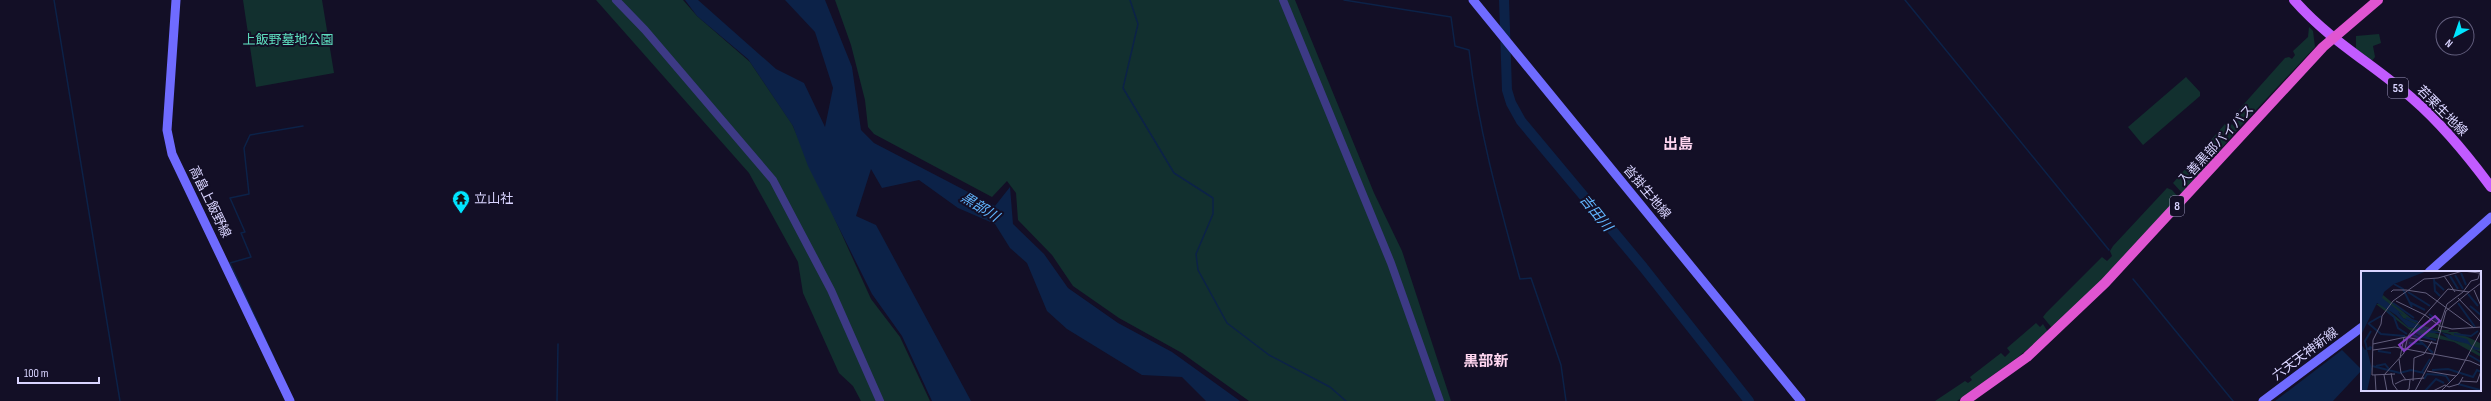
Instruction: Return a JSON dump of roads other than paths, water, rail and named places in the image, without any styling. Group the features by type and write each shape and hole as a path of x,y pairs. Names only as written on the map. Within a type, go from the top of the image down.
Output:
{"highway":[{"name":"入善黒部バイパス","path":"1965,401 2026,356 2106,283 2332,38 2378,0"}],"main road":[{"name":"高畠上飯野線","path":"176,0 167,130 172,154 290,401"},
{"name":"沓掛生地線","path":"1473,0 1800,401"},
{"name":"若栗生地線","path":"2294,0 2332,38 2412,98 2451,136 2491,187"},
{"path":"2431,271 2491,217"},
{"name":"六天天神新線","path":"2263,401 2361,328"}],"street":[{"path":"616,0 645,30 773,180 831,290 880,401"},
{"path":"1283,0 1391,263 1440,401"}],"water":[{"name":"黒部川","path":"685,0 698,0 776,69 804,83 825,127 833,88 815,32 785,0 825,0 852,67 861,130 874,143 995,206 1010,187 1013,224 1044,254 1068,288 1118,323 1172,352 1240,401 1206,401 1182,377 1142,375 1067,329 1047,311 1027,263 1010,248 995,224 958,208 919,180 882,188 871,169 856,216 876,225 971,401 932,401 902,336 872,294 808,166 793,126 748,59 697,16"},
{"path":"2342,350 2361,369 2361,371 2333,401 2275,401"}],"waterway":[{"path":"54,0 120,401"},
{"path":"1130,0 1138,24 1123,88 1174,173 1213,198 1213,214 1196,254 1198,270 1227,323 1269,355 1330,387 1346,401"},
{"path":"1344,0 1451,17 1455,46 1469,50 1484,137 1497,194 1520,279 1531,278 1561,365 1566,401"},
{"name":"吉田川","path":"1504,0 1507,90 1511,103 1521,121 1643,267 1749,401"},
{"path":"1905,0 2109,250"},
{"path":"274,358 230,263 251,257 241,233 245,232 230,198 249,194 244,148 250,135 303,126"},
{"path":"2133,279 2233,401"},
{"path":"557,401 558,344"}],"place":[{"name":"立山社","path":"461,214"}],"district":[{"name":"出島","path":"1678,144"},
{"name":"黒部新","path":"1486,361"}],"park label":[{"name":"上飯野墓地公園","path":"288,40"}]}
